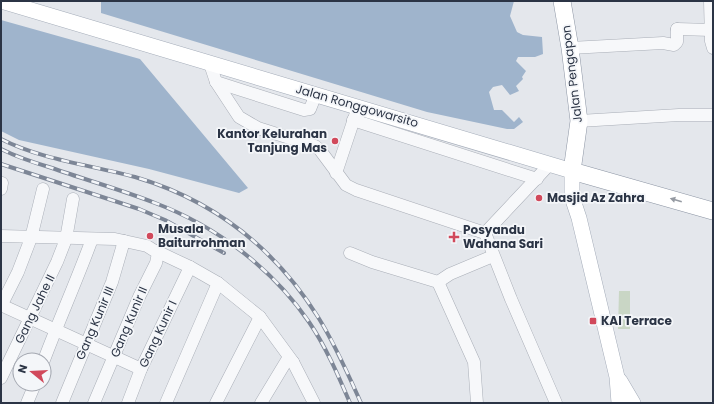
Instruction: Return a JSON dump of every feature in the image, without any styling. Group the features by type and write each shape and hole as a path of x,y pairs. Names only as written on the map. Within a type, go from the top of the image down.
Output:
{"highway":[{"name":"Jalan Pengapon","path":"562,1 570,48 579,121 578,172"},
{"name":"Jalan Ronggowarsito","path":"578,172 713,211"}],"main road":[{"name":"Jalan Ronggowarsito","path":"1,1 578,172"},
{"path":"578,172 579,218 617,377 627,401"}],"street":[{"path":"710,1 713,48"},
{"path":"570,48 663,43 668,36 677,29 711,30"},
{"path":"210,64 216,82 233,111 244,122 314,146 320,150 346,185 356,190 485,233"},
{"path":"216,82 304,110 310,109 316,94"},
{"path":"336,173 358,106"},
{"path":"579,121 679,115 713,115"},
{"path":"354,120 537,179"},
{"path":"485,233 550,164"},
{"path":"43,189 31,238 18,272 1,306 141,369"},
{"name":"Gang Jahe II","path":"1,378 50,280 66,239 72,199"},
{"path":"485,233 493,256 556,403"},
{"path":"1,236 66,239 115,239 152,248 190,267 218,283 260,317 293,362 314,403"},
{"path":"47,352 54,329 76,282 92,239"},
{"name":"Gang Kunir III","path":"62,403 112,282 124,241"},
{"name":"Gang Kunir II","path":"94,403 156,263 158,255 152,248"},
{"path":"350,254 438,282 474,362 477,403"},
{"path":"438,282 450,274 493,256"},
{"name":"Gang Kunir I","path":"128,403 141,369 190,267"},
{"path":"166,403 218,283"},
{"path":"216,403 260,317"},
{"path":"262,403 287,360 293,362"},
{"path":"27,403 32,392"}],"green space":[{"path":"619,291 630,291 630,329 618,329"}],"water":[{"path":"101,1 514,1 510,16 517,32 523,35 542,37 543,54 535,57 518,57 516,61 526,71 522,77 523,79 516,86 519,91 510,95 502,85 493,87 489,92 494,110 502,110 514,122 519,117 523,122 514,129 507,129 427,112 101,13"},
{"path":"1,20 140,59 248,188 239,193 149,169 19,140 1,131"}],"railway":[{"path":"1,139 33,152 135,177 163,187 216,213 239,229 282,269 301,292 330,338 361,403"},
{"path":"1,149 13,155 155,203 200,224 241,251 278,284 309,322 326,351 350,403"},
{"path":"1,164 139,209 165,220 224,253"}],"place":[{"name":"Kantor Kelurahan Tanjung Mas","path":"335,141"},
{"name":"Masjid Az Zahra","path":"539,198"},
{"name":"Musala Baiturrohman","path":"150,236"},
{"name":"Posyandu Wahana Sari","path":"454,237"},
{"name":"KAI Terrace","path":"593,321"}]}
